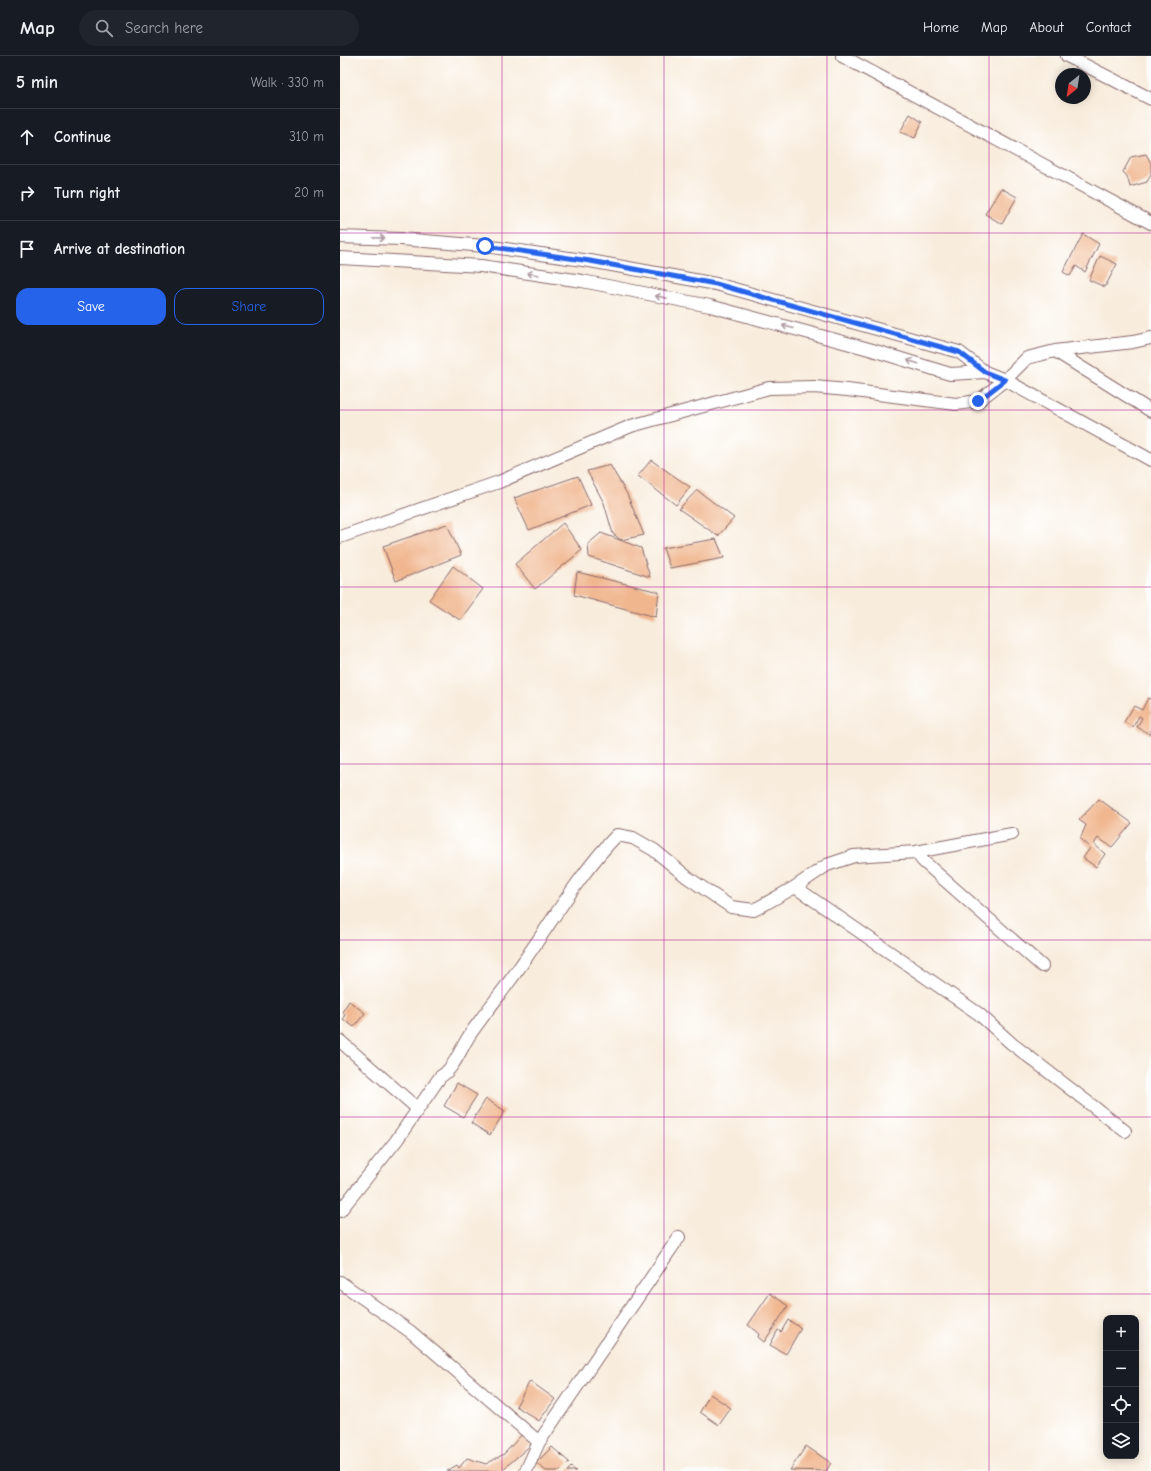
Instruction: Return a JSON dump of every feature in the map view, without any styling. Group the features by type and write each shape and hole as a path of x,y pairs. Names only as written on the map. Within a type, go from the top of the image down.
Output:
{"street":[{"path":"842,56 1151,223"},
{"path":"1068,56 1151,99"},
{"path":"340,237 401,239 485,246 590,261 716,284 959,352 985,372 1005,380 1151,460"},
{"path":"340,258 481,266 582,281 710,306 869,348 950,374 985,372"},
{"path":"340,537 498,482 631,426 769,388 820,387 956,404 978,401 1005,380 1027,358 1055,351 1133,342 1151,338"},
{"path":"1055,351 1151,411"},
{"path":"340,1211 396,1141 440,1077 448,1073 470,1034 530,954 559,908 600,853 617,836 633,838 654,850 687,877 731,907 754,910 795,887 827,865 854,856 916,852 1012,834"},
{"path":"916,852 923,862 1042,966"},
{"path":"795,887 979,1014 1011,1043 1125,1131"},
{"path":"340,1041 418,1109"},
{"path":"526,1471 539,1442 679,1238"},
{"path":"340,1282 412,1332 539,1442"}],"building":[{"path":"910,114 922,122 915,138 900,132"},
{"path":"1146,154 1151,163 1151,174 1147,182 1130,187 1127,176 1123,172 1131,157"},
{"path":"1001,188 1017,197 1002,224 985,214"},
{"path":"1083,234 1099,244 1085,272 1076,266 1070,276 1063,272"},
{"path":"1100,256 1117,264 1105,287 1089,280"},
{"path":"651,460 690,487 676,505 638,476"},
{"path":"610,465 627,494 644,535 621,540 613,534 604,503 587,471"},
{"path":"578,476 591,505 529,530 514,498"},
{"path":"697,490 734,518 718,536 679,509"},
{"path":"563,523 582,550 535,589 515,564"},
{"path":"447,524 461,555 396,581 383,546"},
{"path":"601,533 641,548 650,577 589,557 588,544"},
{"path":"716,539 724,558 670,568 663,548"},
{"path":"453,566 483,589 460,620 429,600"},
{"path":"577,572 659,592 656,617 574,595"},
{"path":"1148,698 1151,699 1151,735 1137,727 1142,718 1139,716 1133,727 1124,722 1134,706 1142,710"},
{"path":"1099,799 1132,823 1112,847 1098,838 1094,844 1105,854 1096,867 1083,858 1090,848 1080,839 1086,825 1079,820"},
{"path":"349,1001 365,1013 354,1027 343,1019 345,1014 342,1012"},
{"path":"457,1083 477,1095 463,1117 444,1106"},
{"path":"486,1099 505,1111 490,1135 471,1123"},
{"path":"770,1293 788,1306 764,1342 758,1337 759,1334 748,1325"},
{"path":"788,1320 801,1328 786,1354 770,1345 778,1330 781,1332"},
{"path":"530,1381 555,1399 539,1421 516,1406"},
{"path":"710,1394 731,1408 719,1425 700,1412"},
{"path":"525,1431 533,1443 501,1471 447,1471 457,1465 459,1468 467,1458 486,1464 504,1454"},
{"path":"806,1446 831,1463 826,1471 790,1470"},
{"path":"552,1447 569,1462 560,1471 546,1471 536,1463"},
{"path":"571,1467 576,1471 567,1471"}],"route":[{"path":"485,246 590,261 716,284 959,352 985,372 1005,380 978,401"}]}
